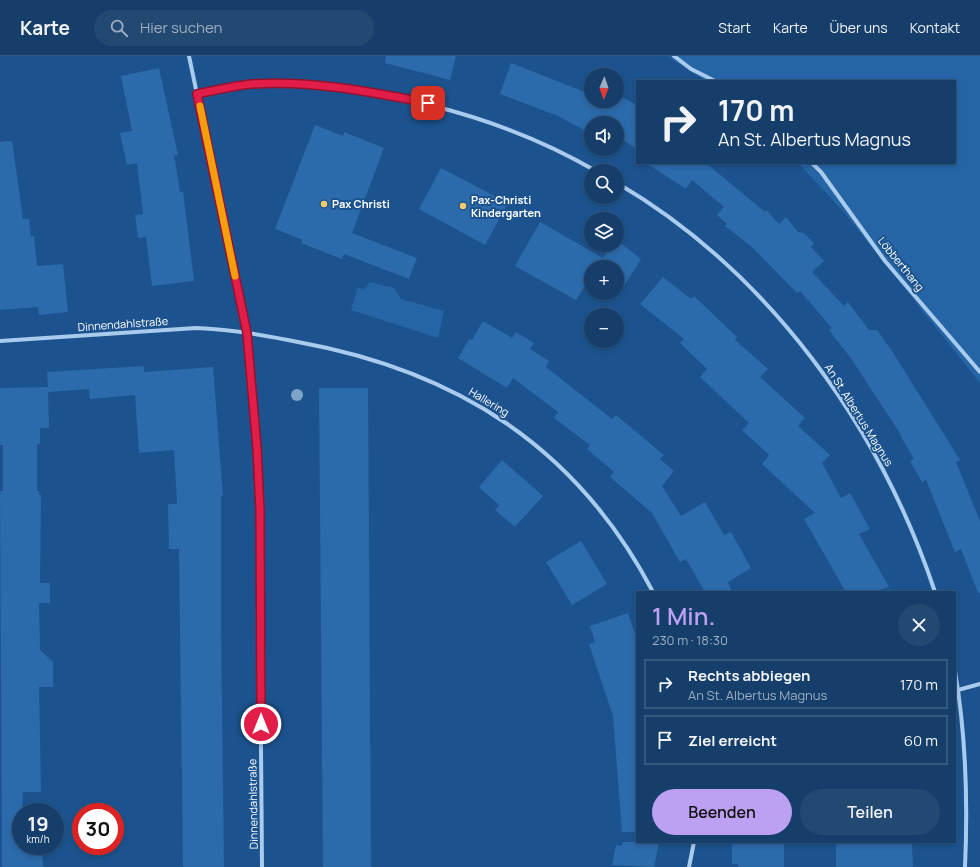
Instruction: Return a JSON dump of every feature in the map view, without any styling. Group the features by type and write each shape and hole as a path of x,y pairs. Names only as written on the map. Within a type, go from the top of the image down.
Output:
{"street":[{"name":"Dinnendahlstraße","path":"188,56 247,333 257,448 260,510 262,867"},
{"path":"674,56 692,69 713,80"},
{"path":"197,94 230,87 276,84 324,86 383,94 428,103 474,116 544,144 584,165"},
{"name":"Löbberthang","path":"813,164 821,172 885,262 980,372"},
{"name":"An St. Albertus Magnus","path":"624,188 674,222 723,262 773,312 815,362 847,408 883,467 906,515 935,591"},
{"name":"Dinnendahlstraße","path":"0,341 196,328 224,329 247,333"},
{"name":"Hallering","path":"247,333 327,347 378,361 430,380 467,398 504,421 543,451 591,498 614,527 636,561 652,591"},
{"path":"956,677 965,758 967,802 965,867"},
{"path":"958,690 980,684"},
{"path":"689,867 694,843"}],"shaded area":[{"path":"667,56 980,56 980,383 844,212 799,164 956,164 956,80 704,80"},
{"path":"370,282 394,288 401,299 444,311 438,338 351,310 358,287 364,290"}],"building":[{"path":"386,56 456,56 450,80 385,63"},
{"path":"511,63 584,92 584,108 624,108 624,98 636,104 636,148 624,141 624,116 584,116 584,130 558,116 500,94"},
{"path":"159,68 178,155 174,155 180,192 183,192 194,281 152,286 146,237 138,238 135,215 143,214 137,163 127,165 120,133 132,131 121,76"},
{"name":"Pax Christi","path":"315,125 343,136 344,132 384,148 352,233 417,258 409,279 344,254 342,259 301,243 303,240 275,229"},
{"path":"12,141 23,219 29,219 31,237 34,236 37,266 63,264 68,312 39,315 38,307 0,310 0,142"},
{"path":"648,164 707,164 765,212 766,210 779,224 786,217 798,232 804,233 814,243 811,247 824,261 812,272 844,306 848,302 869,330 877,330 892,351 960,460 956,462 980,521 980,593 978,593 961,549 955,552 926,480 922,482 910,461 914,459 901,435 852,360 829,330 832,328 800,291 797,293 752,247 725,226 727,224 717,215 724,207 692,180 686,189"},
{"name":"Pax-Christi Kindergarten","path":"441,168 508,203 485,245 419,209"},
{"path":"540,222 584,247 584,252 592,252 603,258 607,252 624,252 624,246 641,259 624,286 624,260 584,260 584,288 576,300 515,266"},
{"path":"663,277 691,299 694,296 737,337 735,340 768,369 760,377 805,418 798,426 830,455 822,463 841,498 850,493 870,529 859,534 889,587 877,591 845,591 804,519 815,513 762,464 769,455 742,430 749,423 700,377 707,369 680,343 684,339 640,304"},
{"path":"483,321 512,338 516,332 534,343 530,349 549,361 546,367 612,419 616,415 664,455 660,459 674,471 662,486 681,516 705,502 724,535 731,532 751,568 728,582 732,591 704,591 686,559 680,562 652,513 610,477 614,472 587,449 590,445 554,418 558,412 513,378 507,388 458,358 469,339 472,340"},
{"path":"144,366 144,372 213,367 223,496 221,496 221,628 224,867 183,867 179,549 169,549 168,504 177,504 174,450 139,453 135,395 90,399 89,389 48,392 49,428 40,428 40,444 37,444 37,491 39,491 39,495 41,495 40,583 50,583 50,603 39,603 40,650 53,662 53,687 39,687 41,792 23,792 23,803 12,803 12,855 42,855 43,867 2,867 0,491 3,491 3,445 0,445 0,388 48,387 47,372"},
{"path":"319,388 368,388 371,867 323,867"},
{"path":"502,460 543,496 515,527 495,510 499,505 479,487"},
{"path":"581,541 607,584 572,605 546,562"},
{"path":"628,613 636,637 636,832 622,832 613,716 589,644 595,642 590,626"},
{"path":"623,842 659,843 654,867 612,865 616,845 622,846"},
{"path":"732,843 784,843 784,867 738,867 738,864 732,864"},
{"path":"836,843 912,843 913,867 836,867"}],"slow traffic":[{"path":"200,106 235,276"}],"place":[{"name":"Pax Christi","path":"324,204"},
{"name":"Pax-Christi Kindergarten","path":"463,206"}],"route":[{"path":"261,724 260,510 257,448 247,333 197,94 252,84 276,84 324,86 383,94 428,103"}]}
